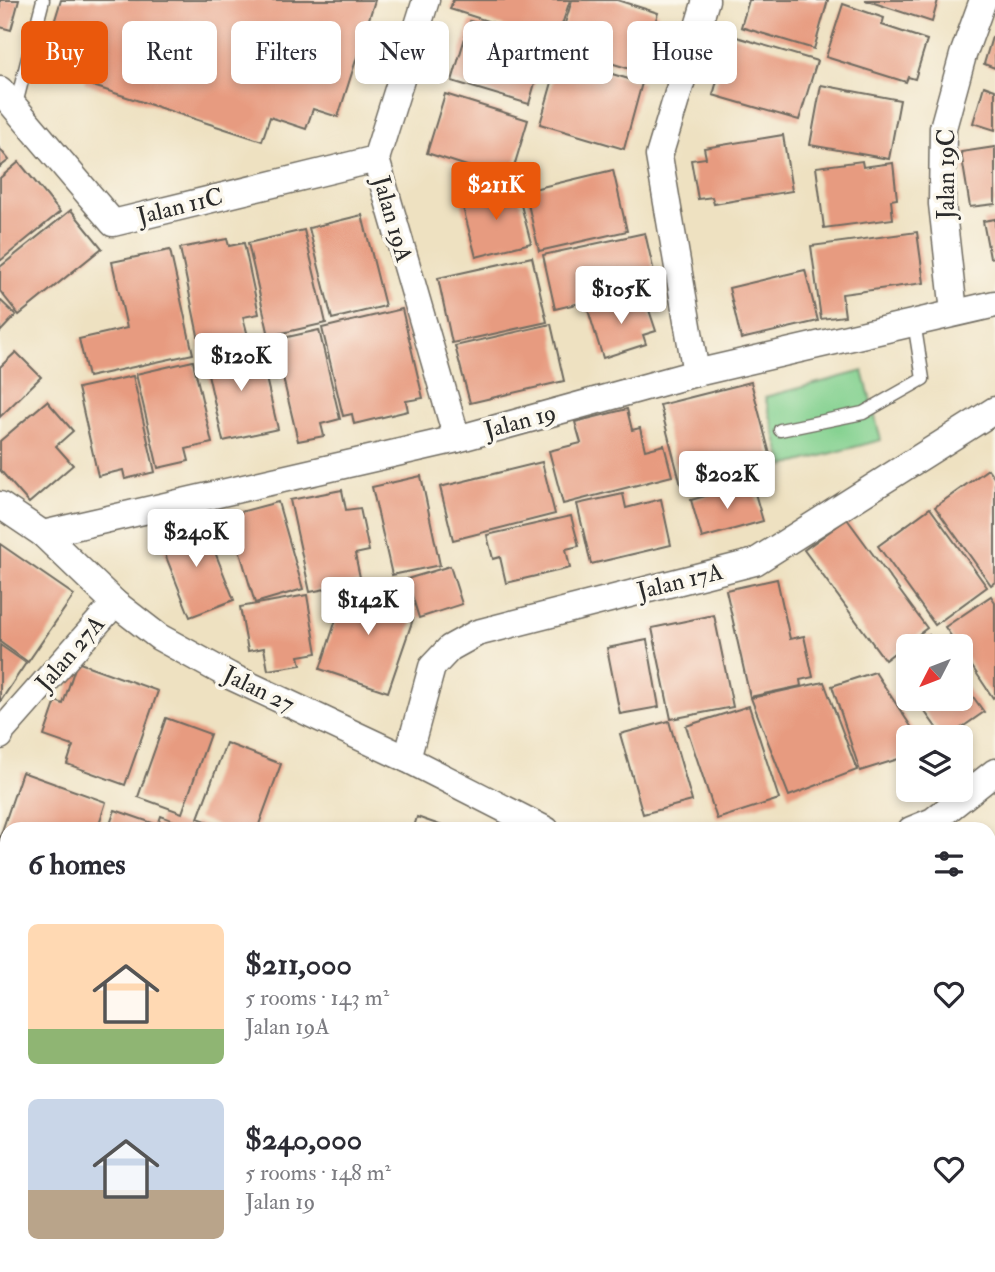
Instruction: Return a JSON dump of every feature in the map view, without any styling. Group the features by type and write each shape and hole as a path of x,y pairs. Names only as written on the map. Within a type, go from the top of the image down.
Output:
{"street":[{"name":"Jalan 19A","path":"426,0 376,159 457,439"},
{"path":"696,373 659,156 706,0"},
{"name":"Jalan 19C","path":"954,312 942,204 943,128 963,55 983,0"},
{"name":"Jalan 11C","path":"8,99 113,223 376,159"},
{"name":"Jalan 19","path":"43,534 457,439 696,373 995,304"},
{"name":"Jalan 17A","path":"407,759 432,667 450,648 477,633 755,562 995,410"},
{"name":"Jalan 27","path":"0,505 43,534 115,603 159,637 230,676 407,759 525,822"},
{"name":"Jalan 27A","path":"0,736 115,603"},
{"path":"931,822 995,772"}],"lane":[{"path":"8,99 43,0"},
{"path":"780,430 863,413 923,379 914,322"}],"green space":[{"path":"863,371 881,440 784,466 765,397"}],"building":[{"path":"0,0 19,0 11,30 0,27"},
{"path":"61,0 375,0 368,21 355,21 355,63 338,117 313,109 306,129 270,117 262,141 87,84 108,84 108,21 55,21"},
{"path":"453,0 570,0 563,21 487,21 450,9"},
{"path":"572,0 617,0 658,13 656,21 627,21 627,68 613,64 613,21 566,21"},
{"path":"749,0 828,0 814,49 741,27"},
{"path":"865,0 938,0 932,22"},
{"path":"843,4 884,18 882,25 927,40 915,79 908,77 906,82 826,57"},
{"path":"737,37 817,61 799,120 713,95 716,84 737,84"},
{"path":"992,37 995,38 995,68 984,64"},
{"path":"463,44 463,84 535,84 529,104 452,81"},
{"path":"613,74 627,78 627,84 642,84 624,149 540,124 552,84 613,84"},
{"path":"821,85 900,100 889,159 810,145"},
{"path":"984,86 995,90 995,130 973,123"},
{"path":"445,94 528,120 510,180 427,153"},
{"path":"783,135 792,191 714,204 712,197 698,199 691,160 706,158 704,148"},
{"path":"995,147 995,204 970,207 961,152"},
{"path":"0,149 9,160 0,167"},
{"path":"862,161 863,167 893,163 897,199 891,200 893,219 824,228 816,167"},
{"path":"19,162 60,212 0,261 0,178"},
{"path":"613,170 627,231 539,251 525,191"},
{"path":"516,186 531,243 476,257 461,200"},
{"path":"71,210 102,248 19,315 0,291 0,267"},
{"path":"362,215 385,306 332,319 309,228"},
{"path":"995,219 995,257 990,258 983,221"},
{"path":"304,230 326,323 269,336 248,243"},
{"path":"917,232 924,283 842,294 845,316 821,319 811,246"},
{"path":"645,233 654,272 635,276 637,282 591,292 593,300 555,309 543,255"},
{"path":"227,239 229,246 244,243 259,314 243,317 249,340 201,350 180,248"},
{"path":"170,250 193,354 88,377 79,339 127,328 112,262"},
{"path":"532,257 547,322 452,343 438,278"},
{"path":"805,270 818,321 741,339 729,288"},
{"path":"631,298 633,304 646,301 656,331 643,335 646,344 603,358 588,310"},
{"path":"0,300 16,315 0,332"},
{"path":"402,309 423,398 406,401 408,411 354,424 352,414 343,416 322,328"},
{"path":"551,324 564,381 470,403 455,346"},
{"path":"319,330 340,419 321,424 324,436 298,441 274,340"},
{"path":"258,344 278,429 223,441 204,356"},
{"path":"16,352 41,377 0,417 0,367"},
{"path":"193,361 212,443 186,449 189,461 158,468 136,374"},
{"path":"133,376 155,472 125,479 123,470 98,476 78,388"},
{"path":"751,382 772,462 681,485 660,405"},
{"path":"47,401 73,431 56,446 73,465 29,503 0,470 0,441"},
{"path":"627,409 632,430 640,428 645,450 664,445 672,476 563,504 549,451 581,443 575,422"},
{"path":"542,462 555,514 453,540 440,487"},
{"path":"988,469 995,479 995,582 991,585 935,507"},
{"path":"421,476 440,565 392,575 372,487"},
{"path":"752,483 763,521 702,538 691,500"},
{"path":"342,490 346,510 360,508 369,551 355,554 361,582 310,592 290,500"},
{"path":"623,494 626,508 661,499 671,545 591,564 577,504"},
{"path":"278,502 303,589 255,603 229,515"},
{"path":"930,508 987,587 935,625 878,546"},
{"path":"571,516 579,546 566,549 570,568 506,583 500,557 493,559 487,535"},
{"path":"847,519 927,628 919,634 896,634 896,652 885,660 804,550"},
{"path":"203,522 234,600 190,617 159,539"},
{"path":"0,544 74,595 28,662 0,642"},
{"path":"450,566 462,604 419,618 407,579"},
{"path":"777,579 790,639 804,636 813,677 800,680 801,686 750,697 726,590"},
{"path":"360,584 408,600 403,615 413,619 388,692 320,669 344,595 348,597 351,586"},
{"path":"307,595 317,653 299,656 301,665 268,670 264,648 248,651 240,607"},
{"path":"991,596 995,602 993,698 973,668 973,634 950,634 945,627"},
{"path":"714,615 733,707 671,719 652,628"},
{"path":"647,640 659,707 620,714 607,648"},
{"path":"0,645 26,663 0,702"},
{"path":"77,662 158,691 125,785 67,764 73,746 44,736 56,701 63,704"},
{"path":"875,672 896,704 896,711 901,711 910,725 896,725 896,760 860,771 832,686"},
{"path":"824,682 857,770 789,796 751,698"},
{"path":"973,697 984,712 965,725 934,725 924,711 973,711"},
{"path":"749,706 779,799 717,819 686,726"},
{"path":"166,718 210,734 182,813 138,797"},
{"path":"669,721 692,801 643,814 620,734"},
{"path":"226,743 281,764 260,822 208,822 198,818"},
{"path":"22,772 106,802 100,822 5,822"},
{"path":"115,810 149,822 111,822"},
{"path":"161,816 177,822 159,822"},
{"path":"417,817 431,822 415,822"}]}
